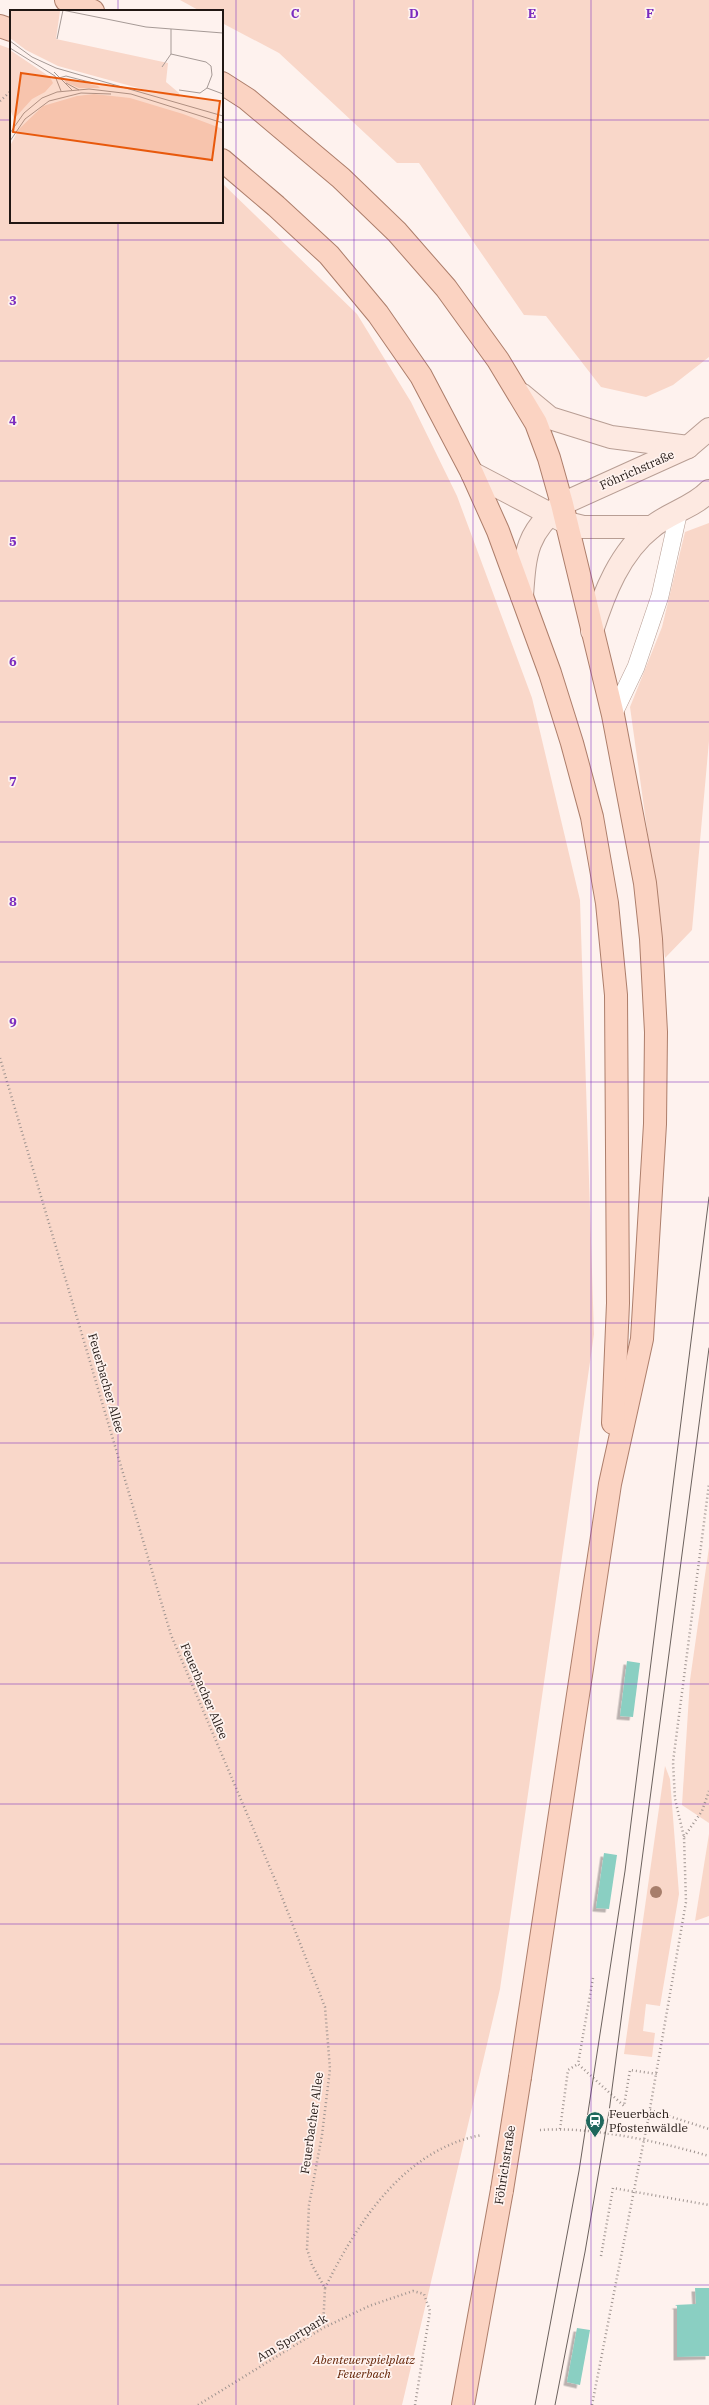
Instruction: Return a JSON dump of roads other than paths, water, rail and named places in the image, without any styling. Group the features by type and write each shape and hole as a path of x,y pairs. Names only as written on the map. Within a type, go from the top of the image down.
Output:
{"main road":[{"path":"66,0 91,10"},
{"path":"0,26 10,30"},
{"path":"223,84 247,99 341,178 396,232 446,288 498,360 520,394 536,423 613,715 646,883 651,939 656,1032 655,1124 642,1339 610,1484"},
{"path":"223,161 276,206 329,255 378,314 421,376 472,473 498,531 550,673 572,743 592,818 607,903 616,995 618,1303 610,1484"},
{"path":"520,394 550,418 611,437 688,446"},
{"name":"Föhrichstraße","path":"559,514 688,446 709,431"},
{"path":"472,473 583,527 652,527"},
{"path":"592,631 604,592 626,555 652,527 709,491"},
{"path":"522,596 525,555 537,530 559,514"},
{"name":"Föhrichstraße","path":"463,2405 502,2190 610,1484"}],"lane":[{"path":"613,715 636,667 660,596 679,511"}],"tram line":[{"path":"535,2405 579,2171 625,1871 709,1197"},
{"path":"555,2405 585,2252 609,2112 709,1348"}],"place":[{"name":"Feuerbach Pfostenwäldle","path":"595,2138"}],"park label":[{"name":"Abenteuerspielplatz Feuerbach","path":"364,2367"}]}
